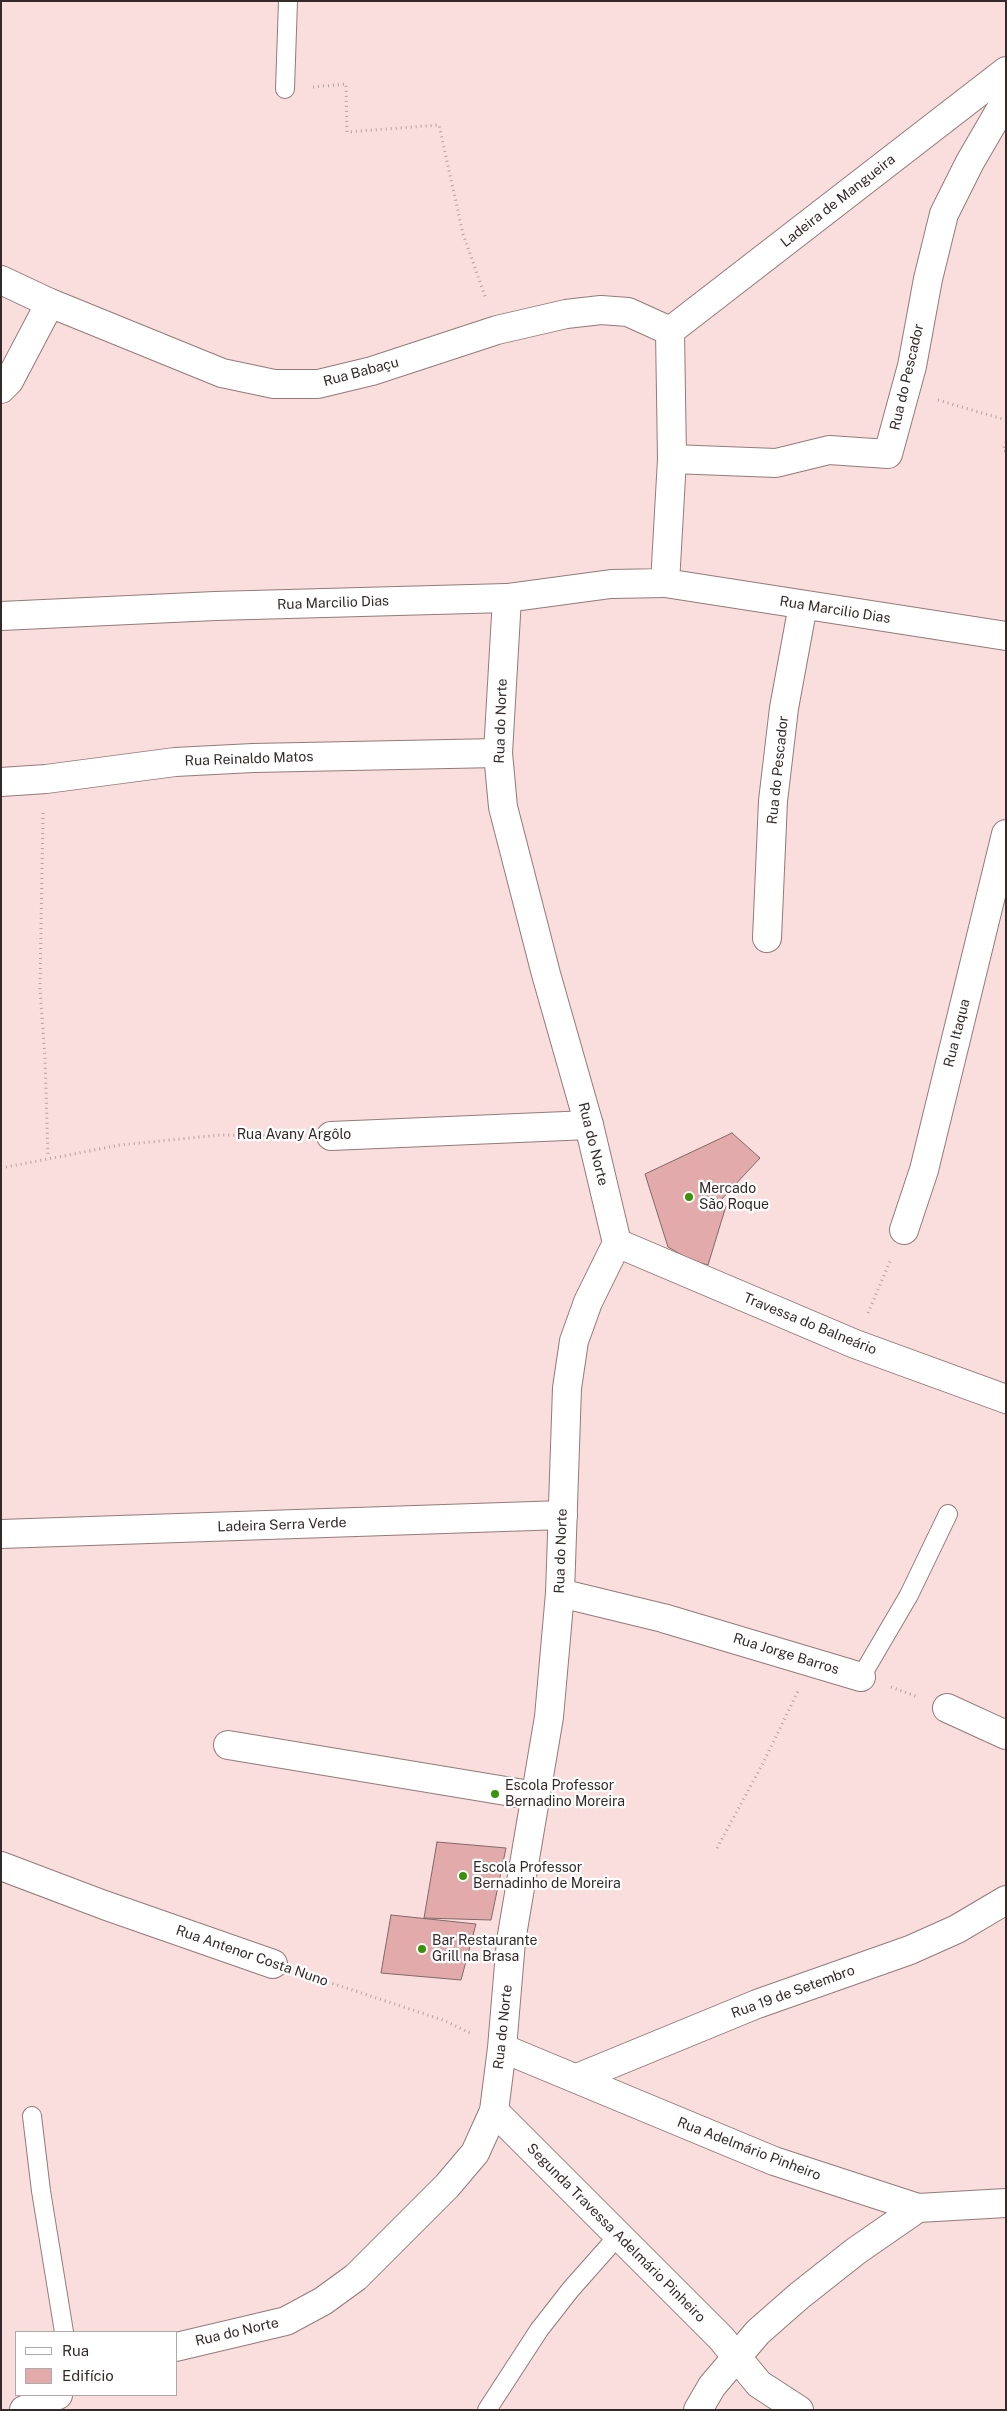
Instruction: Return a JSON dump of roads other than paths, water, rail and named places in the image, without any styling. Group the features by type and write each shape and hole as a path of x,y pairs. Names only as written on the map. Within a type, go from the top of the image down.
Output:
{"street":[{"name":"Ladeira de Mangueira","path":"670,331 1006,71"},
{"name":"Rua do Pescador","path":"672,459 776,463 829,450 888,454 906,390 928,279 944,214 970,162 1006,100"},
{"name":"Rua Babaçu","path":"1,280 222,373 274,384 318,384 327,382 372,371 497,330 566,314 601,310 628,312 670,331"},
{"path":"1,389 8,381 50,302"},
{"path":"665,583 672,459 670,331"},
{"name":"Rua Marcilio Dias","path":"1,616 205,606 506,598 611,584 665,583 1006,636"},
{"name":"Rua do Norte","path":"178,2347 286,2321 323,2302 356,2277 447,2186 475,2152 494,2111 502,2048 511,1941 549,1716 560,1593 567,1388 574,1341 588,1302 617,1243 589,1125 546,974 503,807 498,753 506,598"},
{"name":"Rua do Pescador","path":"768,938 773,802 784,708 803,605"},
{"name":"Rua Reinaldo Matos","path":"1,782 46,779 175,762 253,758 498,753"},
{"name":"Rua Itaqua","path":"904,1230 924,1170 1006,834"},
{"name":"Rua Avany Argôlo","path":"331,1136 589,1125"},
{"name":"Travessa do Balneário","path":"617,1243 855,1344 1006,1399"},
{"name":"Ladeira Serra Verde","path":"1,1534 563,1514"},
{"name":"Rua Jorge Barros","path":"560,1593 663,1618 861,1677"},
{"path":"947,1708 1006,1735"},
{"path":"228,1746 536,1796"},
{"name":"Rua Antenor Costa Nuno","path":"1,1866 104,1905 273,1964"},
{"name":"Rua 19 de Setembro","path":"577,2078 757,2004 910,1950 957,1929 1006,1900"},
{"name":"Rua Adelmário Pinheiro","path":"502,2048 774,2161 918,2208 1006,2203"},
{"name":"Segunda Travessa Adelmário Pinheiro","path":"494,2111 721,2338 759,2384 799,2410"},
{"path":"698,2410 712,2386 758,2332 799,2296 856,2251 918,2208"},
{"path":"24,2410 56,2396"}],"lane":[{"path":"286,89 288,1"},
{"path":"861,1677 908,1595 948,1514"},
{"path":"32,2116 41,2191 64,2331"},
{"path":"486,2410 539,2330 571,2289 618,2236"}],"place":[{"name":"Mercado São Roque","path":"689,1197"},
{"name":"Escola Professor Bernadino Moreira","path":"495,1794"},
{"name":"Escola Professor Bernadinho de Moreira","path":"463,1876"},
{"name":"Bar Restaurante Grill na Brasa","path":"422,1949"}]}
